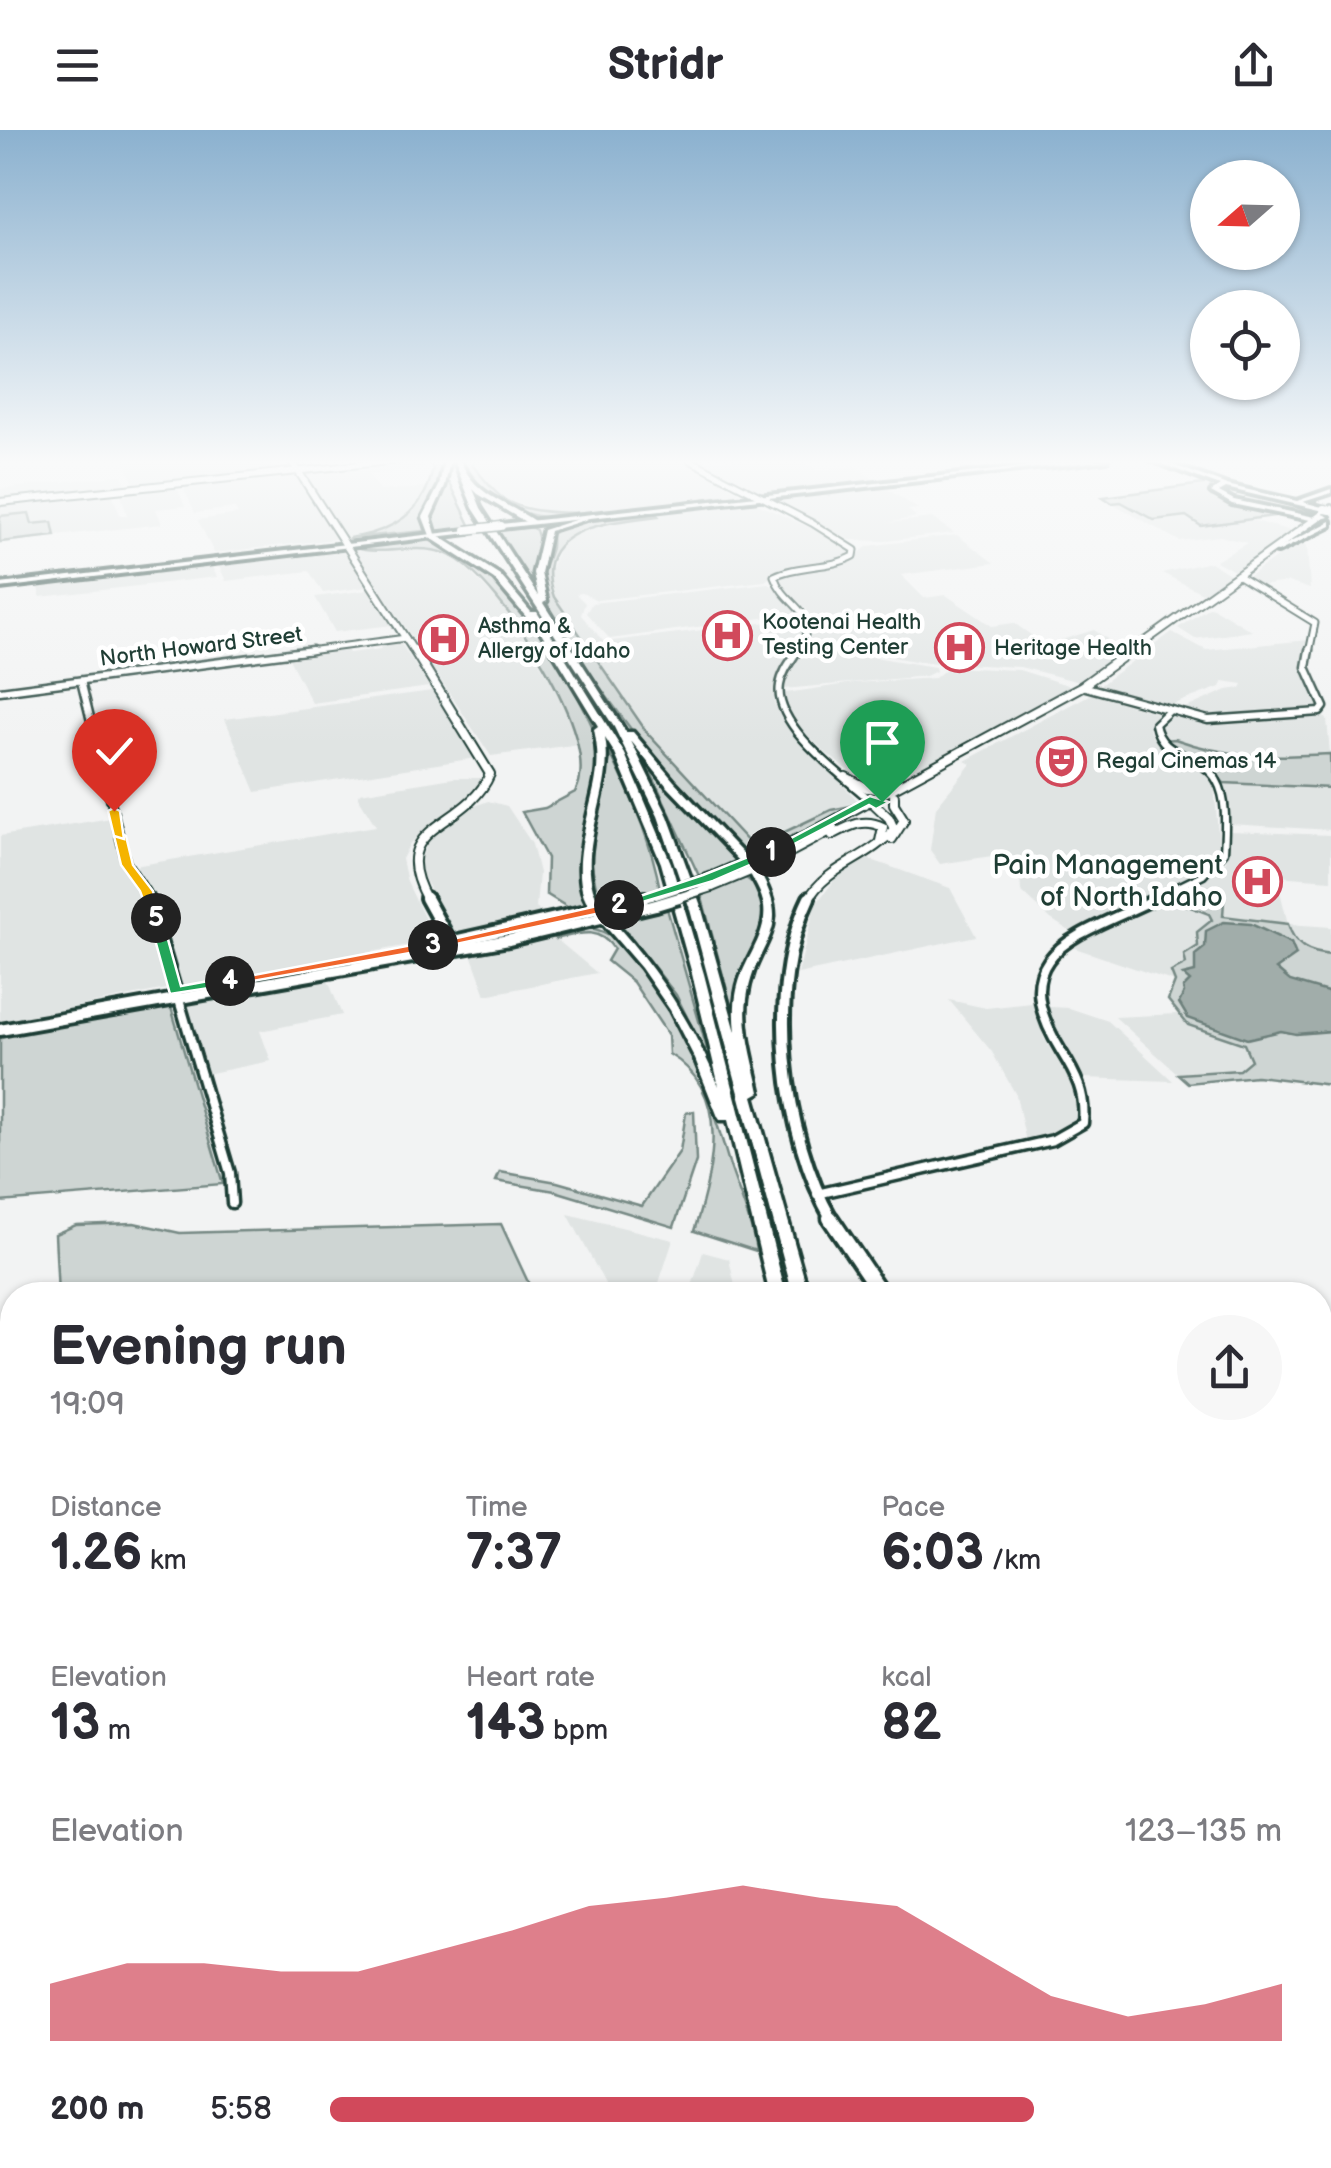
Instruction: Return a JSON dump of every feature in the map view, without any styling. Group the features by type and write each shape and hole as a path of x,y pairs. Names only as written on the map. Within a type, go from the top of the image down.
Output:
{"highway":[{"path":"0,583 192,564 239,555"},
{"path":"0,583 249,555"},
{"path":"464,555 497,576 545,632"},
{"path":"496,555 545,632 600,707 750,867 771,912 768,935 744,985 741,1002 763,1157"},
{"path":"506,555 655,797 695,906 798,1282"},
{"path":"542,555 538,587 560,638"},
{"path":"600,707 604,756 586,855 590,892 601,914 651,968 674,1001 695,1040 751,1188"},
{"path":"600,707 666,863 775,1282"}],"main road":[{"path":"353,555 490,774 486,789 429,831 412,857 415,878 452,945"},
{"path":"1239,577 1268,555"},
{"path":"750,867 1086,687 1270,555"},
{"path":"846,777 871,790 894,792"},
{"path":"878,844 895,838 902,828 904,820 894,804 894,792"},
{"path":"873,803 894,829 878,844 830,874 811,894 790,962 786,1051 795,1112 818,1194 873,1282"},
{"path":"791,853 873,803"},
{"path":"0,1027 601,914 710,882 791,853 863,821 884,828 878,844"}],"street":[{"path":"851,555 840,562 774,576 776,584 799,605 807,624 805,636 780,679 778,697 788,720 873,803"},
{"path":"1086,687 1169,712 1228,721 1320,712 1324,708 1306,667 1315,623 1239,577"},
{"name":"North Howard Street","path":"0,691 406,638"},
{"path":"81,680 126,862 150,896 230,1172 232,1202"},
{"path":"818,1194 1053,1140 1084,1123 1087,1101 1042,1015 1037,982 1040,970 1054,951 1068,942 1204,875 1224,852 1218,782 1208,770 1166,746 1156,735 1155,724 1169,712"}],"shaded area":[{"path":"347,555 367,587 323,593 309,571 226,581 219,566"},
{"path":"358,555 456,558 505,608 562,699 580,744 491,756"},
{"path":"448,555 462,555 488,572 520,605 563,670 596,734 600,760 580,849 587,903 546,919 541,913 562,912 567,907 546,894 547,858 522,812 545,808 575,792 581,768 576,737 543,665 520,629 473,572"},
{"path":"511,555 539,555 533,588"},
{"path":"549,555 554,555 549,574 554,597 648,734 753,847 831,810 851,806 771,848 747,851 729,840 672,780 607,697 558,624 547,602 543,576"},
{"path":"556,555 850,555 782,569 765,581 597,600 576,594 585,603 581,615 604,642 801,618 802,636 776,680 774,703 786,725 859,802 831,810 753,847 648,734 554,597 549,575"},
{"path":"857,555 984,555 994,563 901,575 924,598 946,595 992,626 1014,623 1045,645 1094,630 1126,652 1080,682 1020,667 920,662 813,643 809,640 813,630 807,610 776,580 782,573 848,562"},
{"path":"1226,555 1259,555 1234,571 1216,561"},
{"path":"1280,555 1308,555 1310,589 1288,582 1259,586 1246,578"},
{"path":"1210,562 1233,576 1206,595 1162,573"},
{"path":"212,567 217,577 40,597 38,587"},
{"path":"768,583 788,598 799,613 610,639 586,613 592,603"},
{"path":"368,590 392,625 335,632 315,597"},
{"path":"1209,607 1252,631 1195,639 1178,628"},
{"path":"1172,632 1206,650 1309,640 1302,667 1319,710 1213,719 1179,711 1243,684 1223,681 1220,687 1166,707 1099,686"},
{"path":"400,642 429,687 312,703 288,657 346,648 349,653 381,649 379,644"},
{"path":"807,646 935,667 936,671 926,676 784,689 786,678"},
{"path":"948,667 1019,670 1074,687 886,789 868,787 826,753 794,722 784,703 786,693 854,683 935,678"},
{"path":"432,691 476,758 256,792 225,719"},
{"path":"1091,694 1158,713 1149,729 1153,738 1204,772 1214,784 1219,845 1214,859 1198,873 1074,934 1021,891 1020,875 998,855 940,864 930,850 936,807 971,764 965,761"},
{"path":"1318,714 1327,719 1330,754 1252,758 1164,740 1160,728 1172,716 1242,723"},
{"path":"1164,740 1252,755 1330,754 1331,788 1224,783 1210,768"},
{"path":"611,755 640,820 660,889 607,904 599,903 589,850"},
{"path":"654,770 736,859 734,863 699,876 650,771"},
{"path":"453,778 481,778 472,794 410,843 402,859 407,882 432,934 426,942 180,987 153,895 134,866 376,826 358,797 360,793"},
{"path":"1224,783 1331,788 1331,830 1230,824"},
{"path":"488,801 507,806 532,844 539,873 536,907 546,920 467,934 452,929 419,861 430,839"},
{"path":"111,818 124,869 144,897 166,989 0,1022 0,836"},
{"path":"1230,831 1331,835 1331,880 1276,876 1288,924 1222,916 1200,900 1188,907 1209,914 1212,920 1198,946 1184,955 1186,964 1175,968 1175,982 1069,946 1210,876 1226,861"},
{"path":"866,858 950,888 976,936 798,974 815,905 837,877"},
{"path":"746,878 757,888 764,912 739,985 734,1016 701,894"},
{"path":"1202,899 1224,901 1223,916 1288,924 1304,947 1331,955 1331,1085 1256,1076 1188,1083 1178,1074 1239,1070 1251,1060 1244,1044 1188,1025 1168,1000 1175,982 1171,972 1186,964 1184,955 1198,946 1197,932 1212,920 1209,914 1188,906"},
{"path":"666,905 707,1049 703,1049 676,995 621,925 625,917"},
{"path":"1224,922 1251,924 1291,943 1296,955 1276,969 1290,981 1331,993 1331,1031 1281,1031 1247,1039 1188,1018 1179,1003 1183,988 1190,981 1183,975 1195,972 1195,955 1205,947 1206,931"},
{"path":"1288,924 1331,927 1331,955 1309,954 1292,936"},
{"path":"587,928 612,937 636,958 678,1026 710,1103 756,1251 694,1231 707,1184 713,1135 703,1089 689,1070 669,1054 668,1035 633,982 607,961 614,949 608,942 588,933 556,939 552,935"},
{"path":"550,934 597,973 486,995 471,954"},
{"path":"325,973 342,1015 260,1031 271,1061 206,1074 185,1001"},
{"path":"949,1000 986,1008 1032,1003 1044,1038 1078,1095 1079,1115 1070,1126 1026,1142 1016,1095 992,1052"},
{"path":"170,1004 223,1184 0,1202 0,1033"},
{"path":"1069,1008 1108,1021 1173,1081 1081,1078 1053,1028 1046,1010"},
{"path":"1177,1014 1188,1025 1244,1044 1251,1060 1239,1070 1178,1074 1115,1017"},
{"path":"694,1111 696,1161 674,1227 555,1191 496,1181 500,1172 557,1182 642,1206 680,1151 686,1113"},
{"path":"568,1214 673,1240 659,1282 604,1282"},
{"path":"134,1223 180,1233 501,1224 528,1282 57,1282 55,1234 76,1225"},
{"path":"703,1252 729,1259 734,1282 693,1282"}],"place":[{"name":"Kootenai Health Testing Center","path":"727,635"},
{"name":"Asthma & Allergy of Idaho","path":"443,639"},
{"name":"Heritage Health","path":"959,648"},
{"name":"Regal Cinemas 14","path":"1061,761"},
{"name":"Pain Management of North Idaho","path":"1258,881"}],"route":[{"path":"114,811 127,865 152,902 175,991 504,932 632,902 728,870 809,834 870,800 876,805 882,802"}]}
